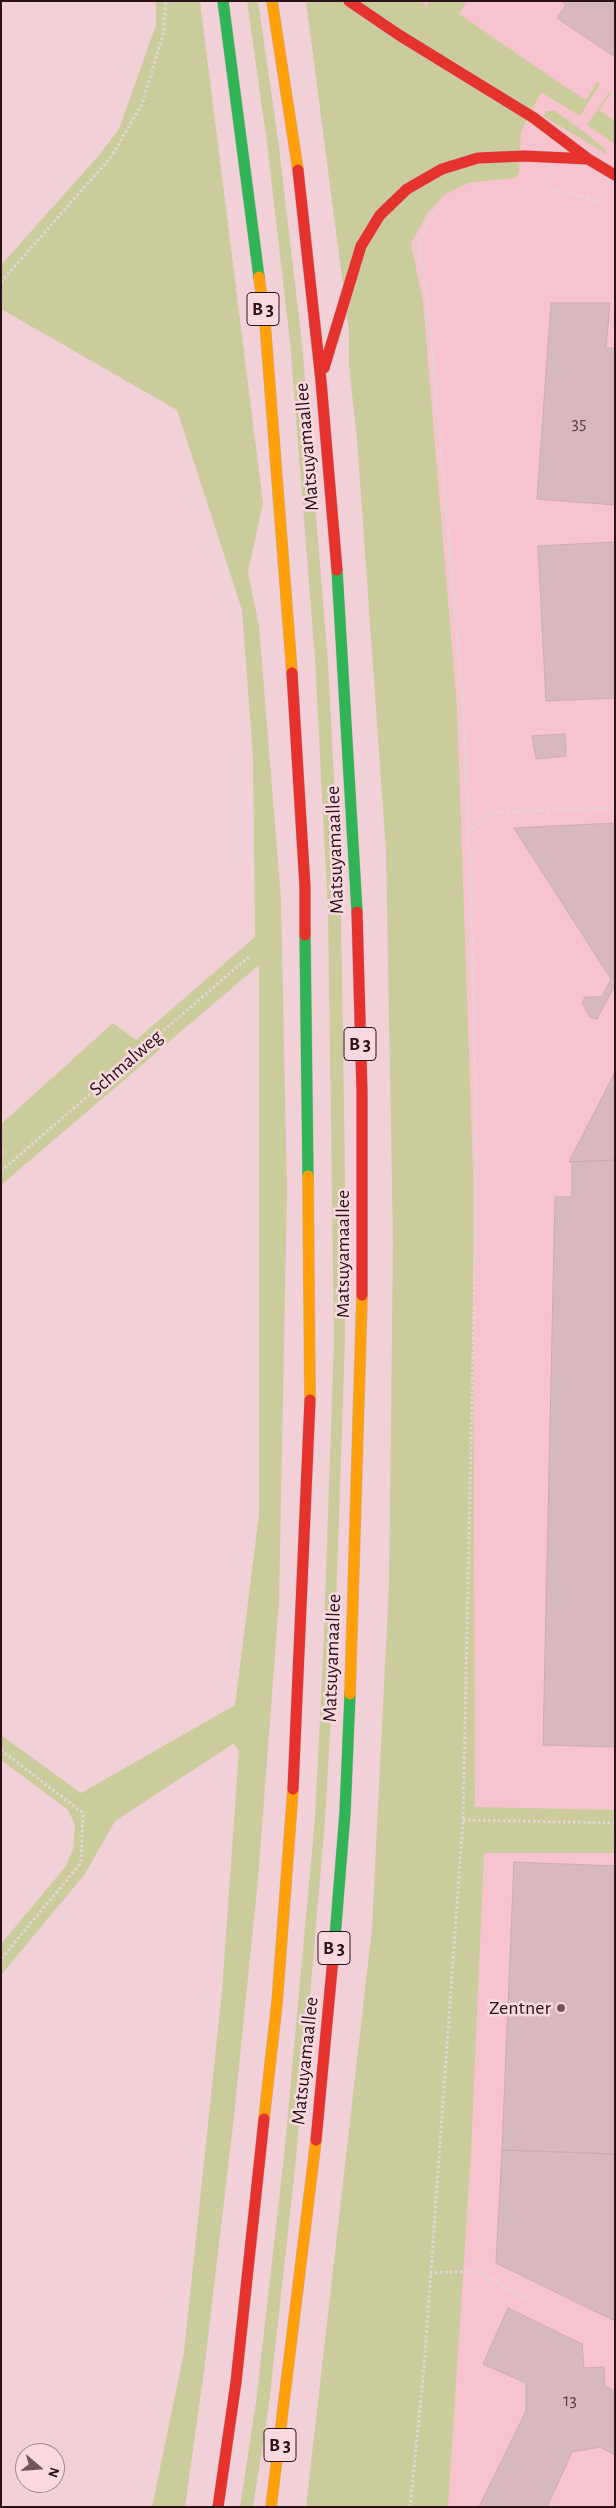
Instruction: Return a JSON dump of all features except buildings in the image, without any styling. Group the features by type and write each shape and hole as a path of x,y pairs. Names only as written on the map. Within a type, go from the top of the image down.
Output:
{"highway":[{"name":"Matsuyamaallee","path":"218,2507 237,2372 278,1993 291,1825 310,1392 305,886 294,698 264,323 223,1"},
{"name":"Matsuyamaallee","path":"271,2507 309,2211 329,2010 344,1823 358,1511 362,1329 362,1092 356,880 338,578 321,381 294,138 272,1"},
{"path":"349,1 399,35 534,118 588,159 615,175"},
{"path":"321,381 349,280 361,246 380,215 407,189 442,169 478,158 524,156 588,159"}],"path":[{"path":"1,282 112,157 142,104 163,35 166,1"},
{"path":"542,187 601,202"},
{"path":"410,2507 430,2274 463,1820 477,1163 469,832 463,704 428,303 418,245 430,219 444,203 452,198"},
{"path":"469,832 482,819 493,812 615,808"},
{"name":"Schmalweg","path":"1,1172 251,955"},
{"path":"1,1750 83,1813 81,1862 1,1959"},
{"path":"463,1820 615,1824"},
{"path":"430,2274 476,2271 526,2298"}],"shaded area":[{"path":"421,1 615,1 615,1810 475,1808 473,1167 457,706 423,301 411,244 427,214 444,195 468,183 514,178 519,174 521,132 543,87 422,5"},
{"path":"484,1852 615,1853 615,2507 448,2507 471,2154"}],"green space":[{"path":"156,1 200,1 263,503 248,572 259,626 281,899 287,1191 279,1602 258,1879 233,2125 204,2371 185,2507 152,2507 184,2352 222,1991 239,1750 233,1744 115,1821 85,1874 1,1975 1,1944 66,1866 73,1849 75,1825 68,1810 1,1760 1,1735 81,1793 235,1705 259,1514 259,965 1,1185 1,1155 4,1152 1,1149 1,1124 113,1023 136,1040 255,937 253,758 242,610 177,410 1,309 1,265 100,154 119,129 156,25"},
{"path":"247,1 258,1 278,139 302,343 328,663 341,914 345,1173 345,1339 334,1664 325,1821 296,2159 269,2404 253,2507 240,2507 256,2402 284,2156 315,1818 323,1658 334,1340 328,911 315,659 290,342 267,143"},
{"path":"306,1 421,1 428,8 427,1 467,1 459,14 586,100 597,82 600,84 580,116 541,92 521,132 519,174 514,178 468,183 444,195 427,214 411,244 423,301 457,706 473,1167 475,1807 615,1810 615,1853 484,1853 471,2154 448,2507 306,2507 372,1928 389,1585 393,1242 386,851 357,439 349,366 349,332"},
{"path":"610,91 612,92 599,110 615,121 615,144 587,125"},
{"path":"547,111 555,111 583,131 605,149 608,155 543,116"}],"traffic: fast":[{"path":"223,1 259,277"},
{"path":"337,570 357,912"},
{"path":"305,935 308,1176"},
{"path":"335,1937 345,1813 350,1694"}],"traffic: slow":[{"path":"272,1 298,170"},
{"path":"259,277 265,323 292,673"},
{"path":"308,1176 310,1400"},
{"path":"350,1694 362,1295"},
{"path":"264,2119 277,2003 293,1789"},
{"path":"271,2507 316,2140"}],"traffic: jam":[{"path":"349,1 399,35 534,118 588,159 615,175"},
{"path":"324,368 361,246 380,215 407,189 442,169 478,158 524,156 588,159"},
{"path":"298,170 321,381 337,570"},
{"path":"292,673 305,887 305,935"},
{"path":"357,912 362,1092 362,1295"},
{"path":"293,1789 310,1400"},
{"path":"316,2140 335,1937"},
{"path":"218,2507 236,2382 264,2119"}],"place":[{"name":"Zentner","path":"561,2008"}]}
